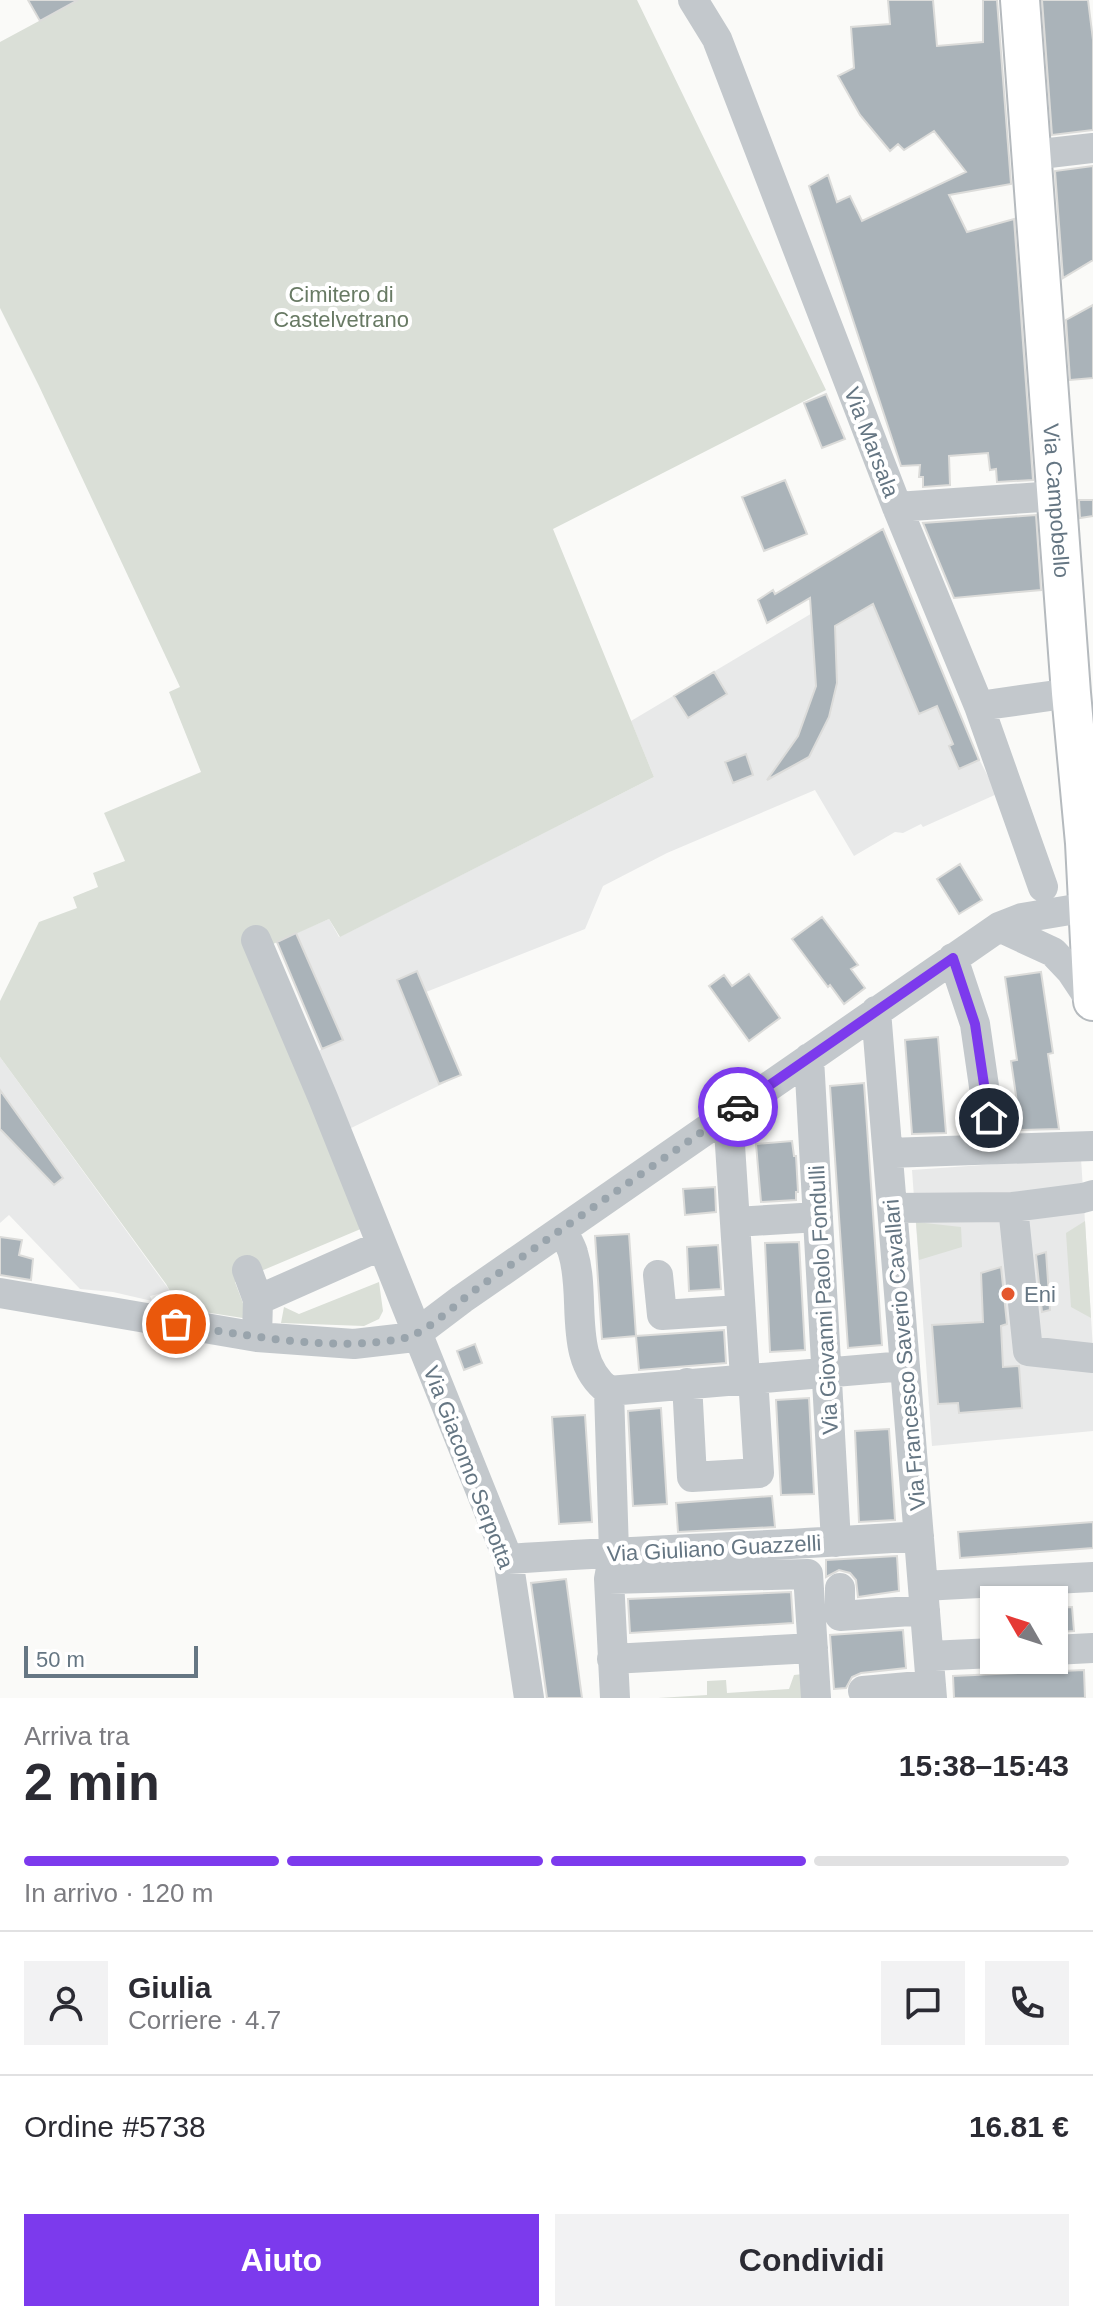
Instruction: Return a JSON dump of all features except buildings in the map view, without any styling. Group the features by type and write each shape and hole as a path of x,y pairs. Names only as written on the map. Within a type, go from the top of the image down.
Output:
{"main road":[{"name":"Via Campobello","path":"1020,0 1071,693 1089,845 1088,907 1093,1002"}],"street":[{"name":"Via Marsala","path":"693,0 717,39 897,507 979,706 1043,887"},
{"path":"1032,155 1093,148"},
{"path":"897,507 1056,496"},
{"path":"979,706 1071,693"},
{"path":"0,1293 257,1337 354,1344 406,1338 999,927 1089,845"},
{"path":"999,927 1022,918 1088,907"},
{"path":"999,927 1053,952 1093,1002"},
{"name":"Via Giacomo Serpotta","path":"256,940 508,1559 529,1698"},
{"path":"953,958 975,1024 993,1149"},
{"name":"Via Francesco Saverio Cavallari","path":"876,1011 931,1680"},
{"name":"Via Giovanni Paolo Fondulli","path":"809,1058 836,1542"},
{"path":"687,1383 692,1477 759,1473 740,1310 728,1114"},
{"path":"888,1153 1093,1146"},
{"path":"892,1208 1013,1207 1093,1195"},
{"path":"1013,1207 1028,1351 1093,1358"},
{"path":"735,1222 818,1217"},
{"path":"562,1230 573,1253 584,1357 599,1383 609,1391 905,1366"},
{"path":"258,1300 382,1245"},
{"path":"247,1270 258,1300 257,1337"},
{"path":"658,1275 662,1315 740,1310"},
{"path":"609,1391 615,1698"},
{"name":"Via Giuliano Guazzelli","path":"508,1559 611,1566 919,1536"},
{"path":"611,1566 808,1574 816,1698"},
{"path":"840,1588 840,1616 924,1598 1093,1577"},
{"path":"612,1659 813,1648"},
{"path":"1068,1649 1093,1648"},
{"path":"863,1691 931,1680 980,1659"}],"shaded area":[{"path":"896,563 979,759 997,794 923,827 921,824 903,833 895,832 854,856 815,790 667,853 603,886 585,929 426,992 461,1075 349,1129 316,1052 343,1039 296,933 329,919 339,937 654,777 631,721"},
{"path":"0,1057 170,1291 150,1296 152,1301 113,1292 80,1289 9,1215 0,1223"},
{"path":"1081,1158 1093,1349 1093,1431 932,1446 912,1170"}],"green space":[{"name":"Cimitero di Castelvetrano","path":"78,0 637,0 826,390 553,529 654,777 340,937 329,919 273,944 363,1228 235,1282 249,1319 198,1311 193,1298 178,1305 166,1284 0,1057 0,1001 39,922 77,908 73,897 98,887 93,873 125,861 104,813 201,772 169,692 180,687 0,308 0,42"},
{"path":"1085,1221 1091,1318 1071,1307 1066,1233"},
{"path":"916,1222 961,1227 962,1247 919,1260"},
{"path":"379,1282 383,1311 379,1319 364,1326 281,1323 284,1307 299,1314"},
{"path":"803,1674 805,1698 658,1698 707,1695 707,1681 726,1680 727,1693 789,1689 794,1675"}],"way so far":[{"path":"176,1324 257,1337 354,1344 406,1338 738,1107"}],"place":[{"name":"Eni","path":"1008,1294"}],"route":[{"path":"738,1107 953,958 975,1024 989,1118"}]}
